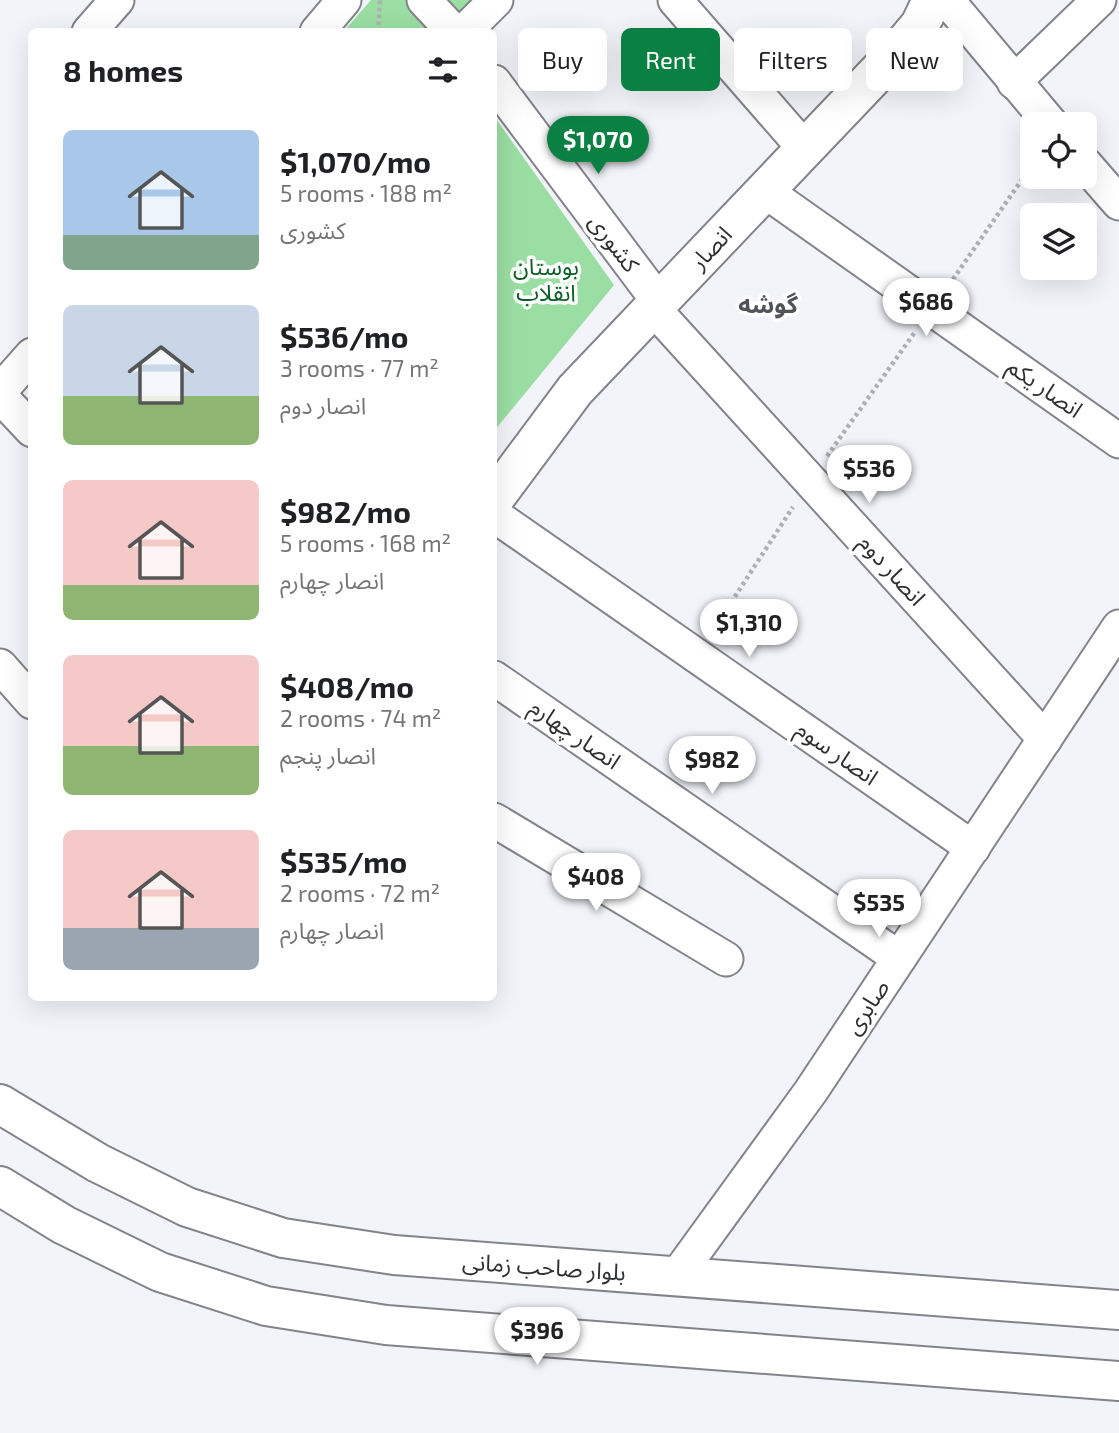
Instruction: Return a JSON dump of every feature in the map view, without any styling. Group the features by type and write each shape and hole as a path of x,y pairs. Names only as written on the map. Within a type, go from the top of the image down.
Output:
{"main road":[{"name":"انصار","path":"497,495 575,390 906,42 920,25 932,0"},
{"name":"بلوار صاحب زمانی","path":"0,1104 98,1163 187,1207 283,1238 394,1255 1119,1310"},
{"path":"0,1186 64,1225 160,1272 267,1306 386,1325 1119,1381"}],"street":[{"path":"92,28 117,0"},
{"path":"320,28 344,0"},
{"path":"424,0 450,28"},
{"path":"468,28 496,0"},
{"path":"675,0 805,149"},
{"path":"947,0 1040,112"},
{"path":"1014,82 1099,0"},
{"name":"کشوری","path":"497,86 656,305"},
{"name":"انصار یکم","path":"765,191 1119,440"},
{"name":"انصار دوم","path":"656,305 810,480 1045,738"},
{"path":"28,360 0,393 28,425"},
{"name":"انصار سوم","path":"497,517 973,848"},
{"name":"صابری","path":"676,1277 811,1091 1119,627"},
{"path":"0,666 28,698"},
{"name":"انصار چهارم","path":"497,680 899,958"},
{"path":"497,822 726,959"}],"path":[{"path":"378,28 380,0"},
{"path":"696,656 810,480 1020,182"}],"green space":[{"path":"371,0 473,0 445,28 346,28"},
{"name":"بوستان انقلاب","path":"497,120 614,285 497,427"}],"district":[{"name":"گوشه","path":"768,305"}]}
